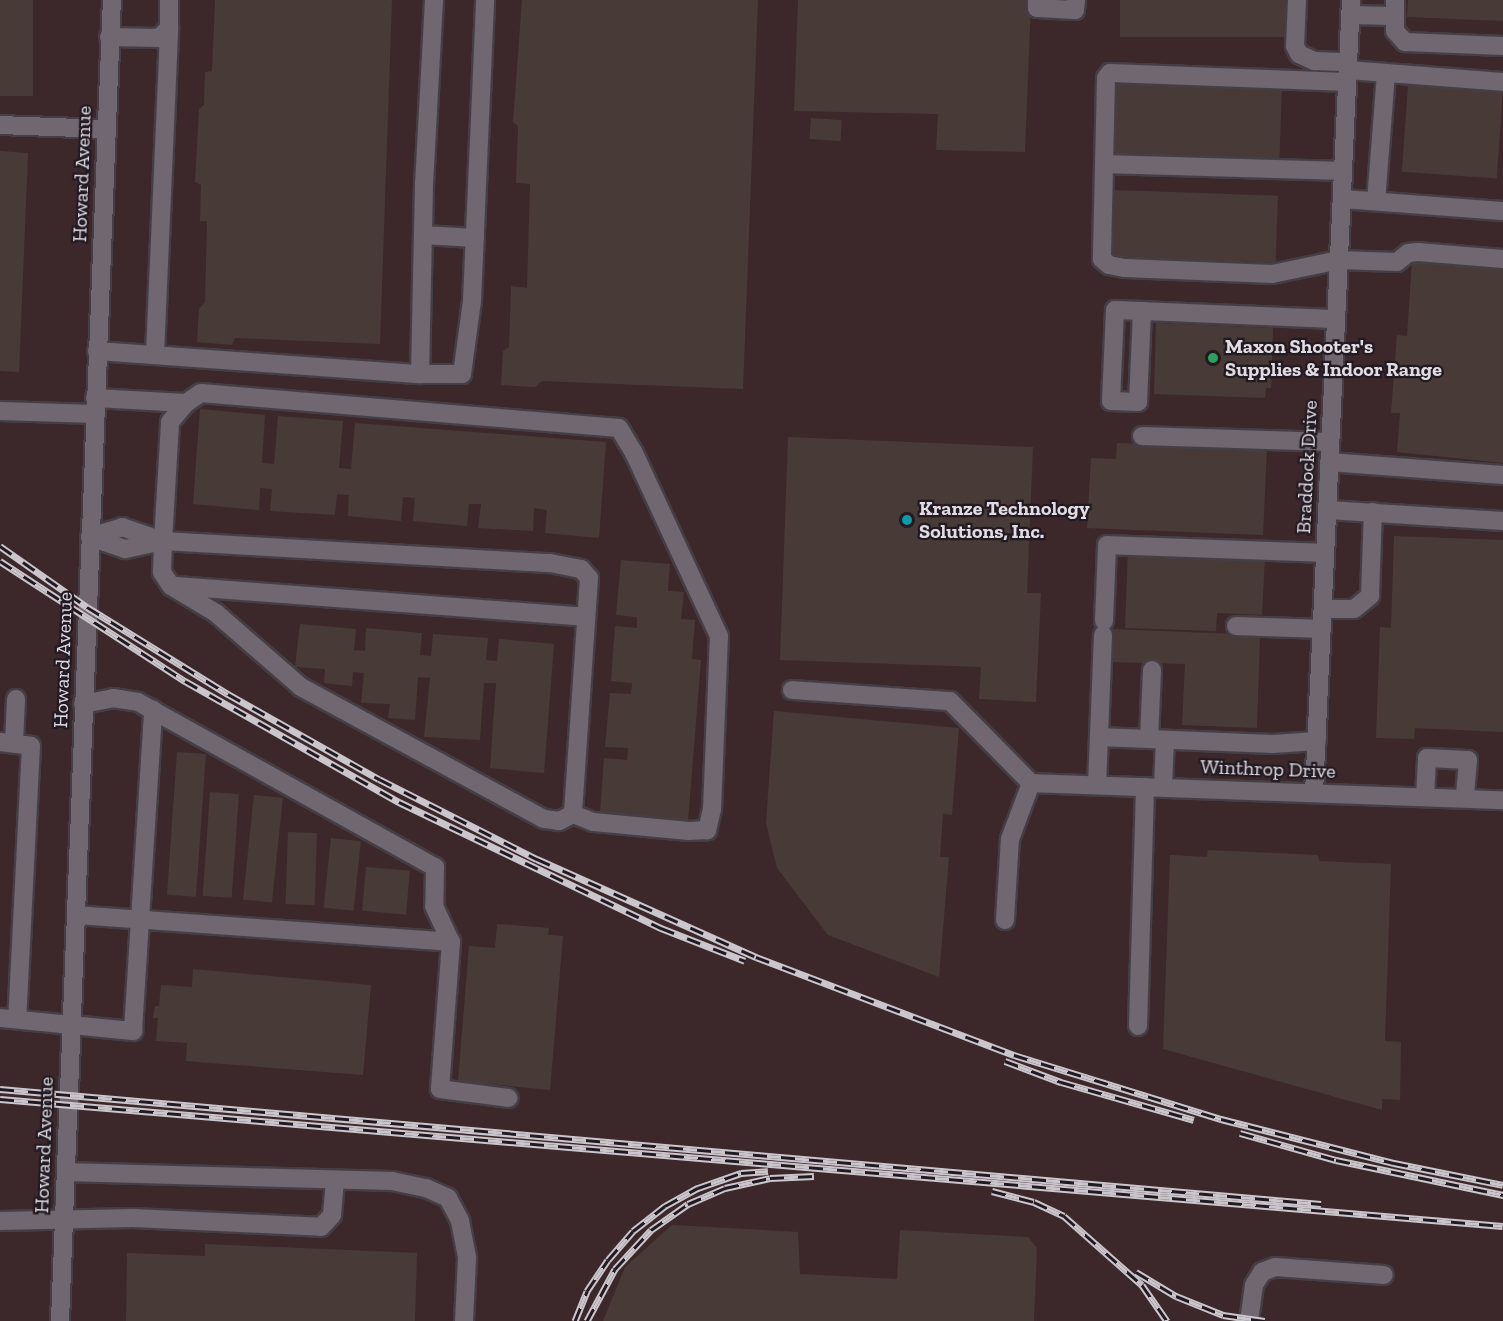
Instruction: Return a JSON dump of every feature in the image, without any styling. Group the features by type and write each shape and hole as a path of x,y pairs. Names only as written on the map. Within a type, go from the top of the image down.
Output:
{"street":[{"name":"Howard Avenue","path":"60,1321 111,0"},
{"path":"155,354 169,0"},
{"path":"420,374 423,235 434,0"},
{"path":"97,351 420,374 462,374 472,301 485,0"},
{"path":"1037,0 1037,8 1075,10 1076,0"},
{"path":"1297,0 1295,46 1299,54 1314,61 1348,71 1503,82"},
{"path":"1350,7 1394,8 1395,31 1405,42 1503,46"},
{"name":"Braddock Drive","path":"1314,793 1350,7"},
{"path":"109,37 159,38 169,28"},
{"path":"1348,71 1311,80 1110,73 1106,78 1102,259 1109,265 1272,274 1339,260 1385,264 1418,252 1503,259"},
{"path":"1376,201 1386,73"},
{"path":"0,125 106,129"},
{"path":"1104,164 1343,171"},
{"path":"1341,199 1503,211"},
{"path":"423,235 475,238"},
{"path":"1142,311 1138,402 1111,402 1115,310 1142,311 1336,319"},
{"path":"201,393 619,428 634,453 719,636 712,808 706,830 689,831 593,822 573,814 559,821 544,819 301,687 216,613 171,586 162,572 163,540 170,422 186,403 201,393"},
{"path":"0,411 186,403"},
{"path":"1142,436 1330,442"},
{"path":"1329,462 1503,475"},
{"path":"1328,510 1503,521"},
{"path":"1323,609 1354,609 1370,596 1373,512"},
{"path":"90,537 125,549 163,540 550,563 581,569 589,578 573,814"},
{"path":"1098,785 1107,545 1325,554"},
{"path":"171,586 586,617"},
{"path":"1236,626 1322,629"},
{"path":"1138,1026 1157,739 1152,670"},
{"path":"792,690 950,701 1031,783 1010,839 1005,920"},
{"path":"83,704 113,698 138,702 435,867 434,906 451,942 440,1089 508,1098"},
{"path":"16,699 7,742 31,746 8,1018 71,1027 133,1031 138,920 153,710"},
{"path":"1099,737 1273,744 1317,741"},
{"path":"1425,797 1427,758 1468,760 1465,798"},
{"name":"Winthrop Drive","path":"1031,783 1503,800"},
{"path":"76,915 451,942"},
{"path":"66,1172 335,1182 392,1181 426,1188 448,1198 460,1221 467,1258 464,1321"},
{"path":"0,1221 64,1217 321,1227 332,1215 335,1182"},
{"path":"1249,1321 1254,1285 1262,1272 1275,1267 1384,1275"}],"shaded area":[{"path":"0,0 1503,0 1503,1321 0,1321"}],"building":[{"path":"0,0 33,0 33,96 0,96"},
{"path":"215,0 392,0 380,344 235,338 232,345 197,342 199,309 205,302 207,221 200,221 201,185 195,182 199,109 204,105 205,72 212,71"},
{"path":"522,0 758,0 743,389 542,381 535,387 501,385 503,351 509,347 511,286 527,288 530,184 516,183 518,126 513,122"},
{"path":"798,0 1031,0 1025,152 936,150 938,114 794,111"},
{"path":"1120,0 1286,0 1286,37 1120,37"},
{"path":"1408,0 1503,0 1503,21 1407,17"},
{"path":"1116,83 1282,89 1279,160 1114,154"},
{"path":"1408,85 1503,92 1497,178 1402,172"},
{"path":"811,118 842,120 840,141 810,139"},
{"path":"0,151 28,153 19,372 0,371"},
{"path":"1113,190 1278,196 1276,263 1111,257"},
{"path":"1412,261 1503,269 1503,463 1397,452 1400,413 1391,413 1397,335 1407,336"},
{"name":"Maxon Shooter's Supplies & Indoor Range","path":"1156,323 1273,328 1271,388 1266,388 1265,398 1154,394"},
{"path":"200,409 265,415 262,463 274,464 278,416 343,421 339,468 351,469 355,423 606,442 599,538 545,533 547,510 534,508 533,531 478,528 481,504 469,504 467,526 413,521 415,498 403,497 401,521 348,516 349,495 337,494 335,515 270,511 272,489 260,488 259,510 193,504"},
{"name":"Kranze Technology Solutions, Inc.","path":"788,437 1033,447 1027,593 1041,593 1036,702 979,699 981,667 780,660"},
{"path":"1117,443 1267,448 1263,535 1087,528 1091,458 1116,459"},
{"path":"1394,536 1503,540 1503,732 1415,728 1414,739 1376,738 1380,627 1391,628"},
{"path":"1128,550 1265,556 1262,615 1217,613 1216,631 1125,628"},
{"path":"621,560 670,564 668,591 684,592 681,619 695,620 692,659 701,660 688,821 600,813 604,758 627,760 628,748 605,747 610,693 631,694 632,683 611,681 615,626 637,628 637,617 616,615"},
{"path":"300,624 356,629 354,650 365,651 366,628 422,633 420,655 431,656 433,634 488,638 486,660 497,661 499,639 554,644 544,773 490,768 496,683 484,683 480,740 424,737 430,678 418,677 415,720 388,718 390,704 361,703 364,673 353,672 352,686 324,683 325,669 295,667"},
{"path":"1112,629 1260,635 1257,728 1182,725 1185,664 1111,662"},
{"path":"774,711 959,728 952,815 943,814 940,857 949,857 939,977 828,935 777,868 766,823"},
{"path":"177,752 206,754 196,897 167,895"},
{"path":"210,792 239,794 232,898 203,896"},
{"path":"254,795 283,798 272,902 243,899"},
{"path":"288,832 317,833 314,905 285,904"},
{"path":"331,838 361,841 354,911 324,908"},
{"path":"1208,850 1318,855 1319,861 1391,864 1385,1041 1401,1042 1400,1100 1382,1099 1382,1110 1163,1049 1170,855 1207,857"},
{"path":"366,867 410,871 406,915 362,911"},
{"path":"497,924 549,928 548,935 563,936 550,1090 458,1081 469,946 495,948"},
{"path":"193,969 371,985 363,1075 186,1061 187,1043 156,1041 158,1018 153,1018 155,1006 159,1006 161,985 192,987"},
{"path":"672,1225 798,1232 800,1274 897,1279 900,1230 1028,1237 1037,1248 1034,1321 603,1321 625,1267"},
{"path":"205,1244 417,1253 415,1321 126,1321 127,1253 205,1256"}],"railway":[{"path":"0,546 87,607 228,694 379,779 537,859 756,957 1014,1055 1221,1119 1394,1163 1503,1185"},
{"path":"0,561 185,681 399,802 661,928 745,961"},
{"path":"1005,1061 1061,1082 1194,1120"},
{"path":"0,1089 1321,1204"},
{"path":"0,1099 1503,1226"},
{"path":"1240,1133 1336,1160 1503,1195"},
{"path":"575,1321 587,1291 608,1260 633,1231 665,1206 698,1188 741,1173 768,1171"},
{"path":"587,1321 615,1269 651,1230 688,1204 725,1188 770,1178 814,1176"},
{"path":"992,1191 1034,1202 1064,1216 1142,1285 1167,1321"},
{"path":"1136,1272 1176,1296 1223,1315 1265,1321"}],"place":[{"name":"Maxon Shooter's Supplies & Indoor Range","path":"1213,358"},
{"name":"Kranze Technology Solutions, Inc.","path":"907,520"}]}
